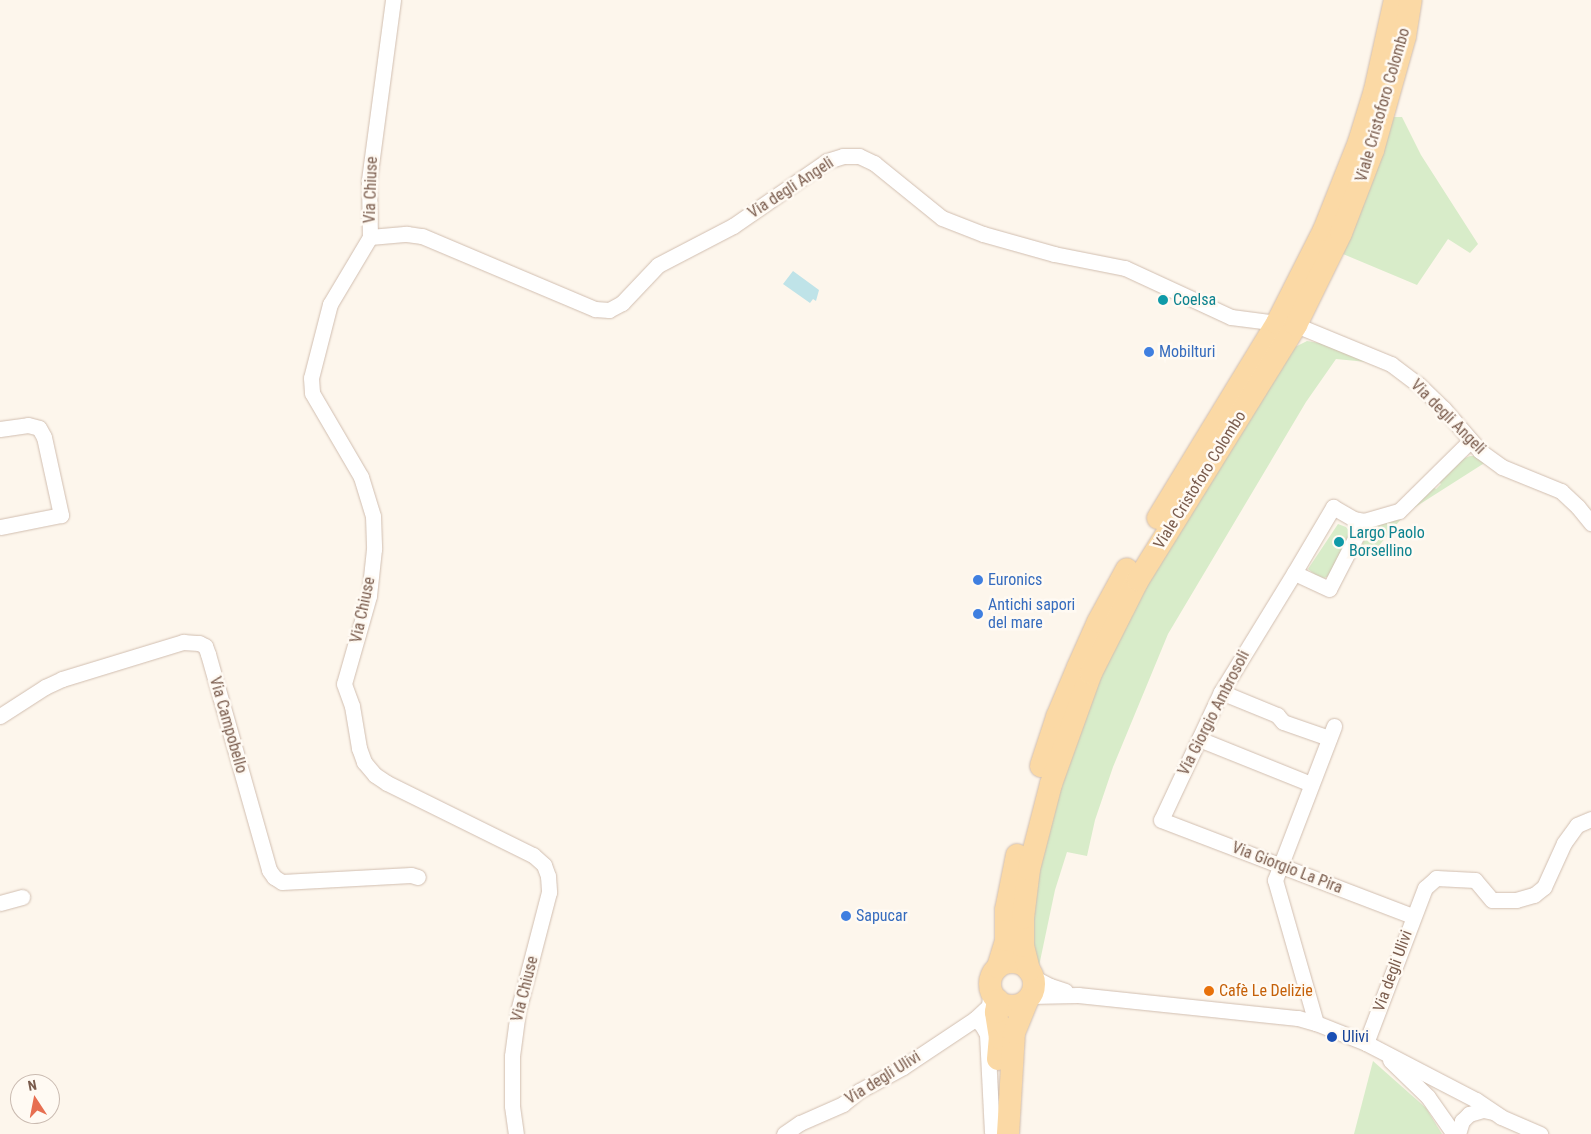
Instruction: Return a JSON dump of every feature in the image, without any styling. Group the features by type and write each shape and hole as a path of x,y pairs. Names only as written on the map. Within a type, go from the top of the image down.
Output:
{"main road":[{"name":"Viale Cristoforo Colombo","path":"998,1133 1000,1038 990,1001 1006,940 1006,910 1023,829 1057,716 1098,622 1124,574 1287,324 1359,142 1375,90 1394,0"},
{"name":"Viale Cristoforo Colombo","path":"998,1133 1014,1033 1030,986 1023,936 1029,869 1051,784 1091,673 1138,580 1341,233 1373,150 1405,36 1411,0"},
{"path":"1006,963 1022,964 1030,986 1011,1005 990,1001 1006,963"}],"street":[{"name":"Via Chiuse","path":"393,0 369,181 370,237 330,304 311,378 312,393 317,405 361,478 373,516 374,549 369,596 344,684 352,706 359,748 364,762 375,775 534,855 544,865 548,876 549,892 518,1011 512,1056 512,1106 516,1134"},
{"name":"Via degli Angeli","path":"370,237 407,234 422,236 595,309 609,310 622,303 658,265 733,226 828,161 843,156 858,156 874,163 942,218 983,234 1054,254 1125,268 1231,316 1287,324 1391,364 1418,384 1443,408 1480,451 1502,467 1561,491 1578,506 1591,523"},
{"path":"0,428 28,425 39,428 44,437 61,515 1,527"},
{"path":"1291,577 1329,589 1364,521 1399,511 1470,441"},
{"name":"Via Giorgio Ambrosoli","path":"1161,820 1221,692 1333,507 1354,519 1364,521"},
{"name":"Via Campobello","path":"0,716 45,687 62,679 183,642 199,643 205,646 208,654 269,870 274,876 282,882 411,875 418,878"},
{"path":"1221,692 1277,715 1283,722 1331,732 1276,880 1316,1022"},
{"path":"1199,739 1311,784"},
{"name":"Via degli Ulivi","path":"1366,1042 1425,888 1436,878 1475,880 1492,900 1516,900 1534,895 1544,887 1564,843 1577,825 1591,819"},
{"name":"Via Giorgio La Pira","path":"1161,820 1413,916"},
{"path":"0,903 22,897"},
{"path":"1030,986 1078,995 1298,1018 1316,1022 1366,1042 1476,1100 1497,1114 1540,1134"},
{"name":"Via degli Ulivi","path":"784,1134 800,1123 843,1104 859,1091 903,1067 990,1001"},
{"path":"1380,1050 1428,1097 1456,1134 1462,1121 1469,1114 1483,1110 1497,1114 1507,1126 1509,1134"}],"green space":[{"path":"1393,117 1402,117 1421,155 1478,244 1470,253 1448,239 1417,285 1343,254"},
{"path":"1307,341 1332,345 1377,363 1336,359 1306,402 1168,634 1113,767 1095,820 1087,856 1067,852 1055,890 1039,966 1032,953 1031,919 1037,870 1079,725 1144,584 1293,348"},
{"path":"1476,456 1486,462 1406,513 1377,548 1365,551 1362,544 1373,525 1433,487 1436,489 1441,484 1438,482 1463,459"},
{"path":"1338,524 1346,527 1350,532 1349,537 1329,576 1324,578 1318,577 1308,569"},
{"path":"1373,1061 1426,1108 1442,1134 1354,1134"}],"water":[{"path":"793,271 819,290 816,301 813,299 810,303 783,284"}],"place":[{"name":"Coelsa","path":"1163,300"},
{"name":"Mobilturi","path":"1149,352"},
{"name":"Largo Paolo Borsellino","path":"1339,542"},
{"name":"Euronics","path":"978,580"},
{"name":"Antichi sapori del mare","path":"978,614"},
{"name":"Sapucar","path":"846,916"},
{"name":"Cafè Le Delizie","path":"1209,991"},
{"name":"Ulivi","path":"1332,1037"}]}
